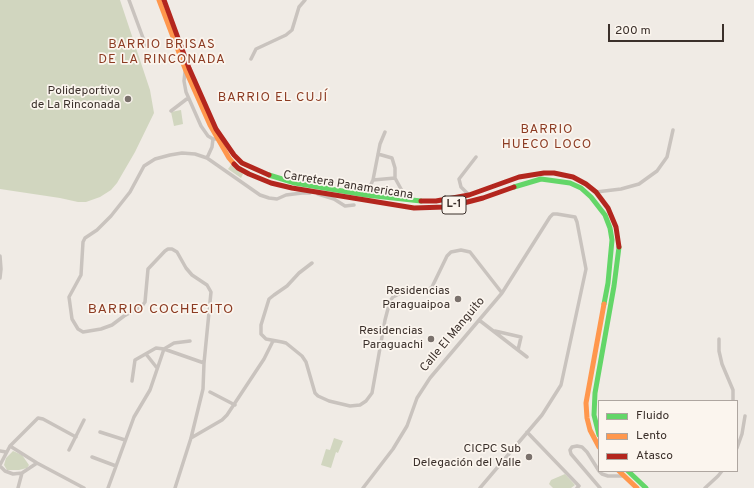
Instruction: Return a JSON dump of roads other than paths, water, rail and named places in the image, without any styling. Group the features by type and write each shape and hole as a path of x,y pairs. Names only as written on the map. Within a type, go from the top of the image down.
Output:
{"main road":[{"name":"Carretera Panamericana","path":"159,0 186,71 215,139 233,163 242,171 281,186 335,197 414,208 445,207 483,198 524,183 547,179 570,183 581,188 591,197 605,214 612,240 608,283 586,403 586,418 598,445"},
{"name":"Carretera Panamericana","path":"164,0 189,68 216,129 230,150 247,166 274,177 295,182 366,195 427,202 469,195 519,177 544,173 573,177 586,184 596,192 608,208 615,222 619,245 615,279 596,393 594,415 598,431"},
{"path":"620,472 637,488"},
{"path":"629,472 646,488"}],"street":[{"path":"129,0 146,46"},
{"path":"251,59 256,49 286,35 292,30 299,7 305,0"},
{"path":"186,71 184,81 188,98 200,126 208,136 215,139 207,158"},
{"path":"171,111 188,98"},
{"path":"596,192 621,189 639,184 657,172 667,157 673,130"},
{"path":"366,195 373,180 378,154 385,132"},
{"path":"175,488 191,438 203,389 211,292 207,285 192,275 174,250 168,249 164,251 148,269 145,302 142,306 112,325 101,329 83,332 80,331 72,319 69,297 80,275 83,242 85,238 97,230 111,216 130,192 144,166 161,156 182,153 195,154 207,158 260,195 269,198 315,193 335,197 345,206 354,205"},
{"path":"378,154 392,158 395,168 395,178 407,200"},
{"path":"459,197 461,187 459,179 476,157"},
{"path":"373,180 395,178"},
{"path":"461,187 469,195"},
{"name":"Calle El Manguito","path":"363,488 393,449 407,426 417,398 430,378 502,293 550,217 553,214 575,217 586,269 561,385 542,414 527,432"},
{"path":"312,263 299,273 287,286 272,296 267,303 260,332 263,338 282,342 302,356 306,362 318,396 329,401 350,406 360,405 366,402 372,393 388,307 393,297 400,293 423,293 432,287 447,256 451,252 461,250 470,252 502,293"},
{"path":"0,256 0,278"},
{"path":"479,320 527,357"},
{"path":"493,331 520,336 521,339 518,350"},
{"path":"719,339 719,351 722,364 733,390 733,400"},
{"path":"108,488 134,417 150,390 164,349 174,343 190,341"},
{"path":"191,438 222,420 235,405 264,359 273,341"},
{"path":"132,381 135,361 156,348 164,349 204,363"},
{"path":"146,354 157,368"},
{"path":"210,392 235,405"},
{"path":"738,445 742,434 745,416"},
{"path":"37,463 22,473 13,474 5,471 0,465 10,446 38,418 43,419 76,437"},
{"path":"69,450 84,420"},
{"path":"100,432 125,440"},
{"path":"480,488 527,432 578,487"},
{"path":"10,446 37,463 84,488"},
{"path":"598,469 582,447 572,447 570,450 571,454 600,488"},
{"path":"0,450 6,452"},
{"path":"92,457 116,466"},
{"path":"600,472 608,476 625,476"},
{"path":"705,488 722,472"},
{"path":"18,488 22,473"}],"place":[{"name":"Polideportivo de La Rinconada","path":"128,99"},
{"name":"Residencias Paraguaipoa","path":"458,299"},
{"name":"Residencias Paraguachi","path":"431,339"},
{"name":"CICPC Sub Delegación del Valle","path":"529,457"}],"district":[{"name":"BARRIO BRISAS DE LA RINCONADA","path":"162,52"},
{"name":"BARRIO EL CUJÍ","path":"273,98"},
{"name":"BARRIO HUECO LOCO","path":"547,138"},
{"name":"BARRIO COCHECITO","path":"161,310"}]}
